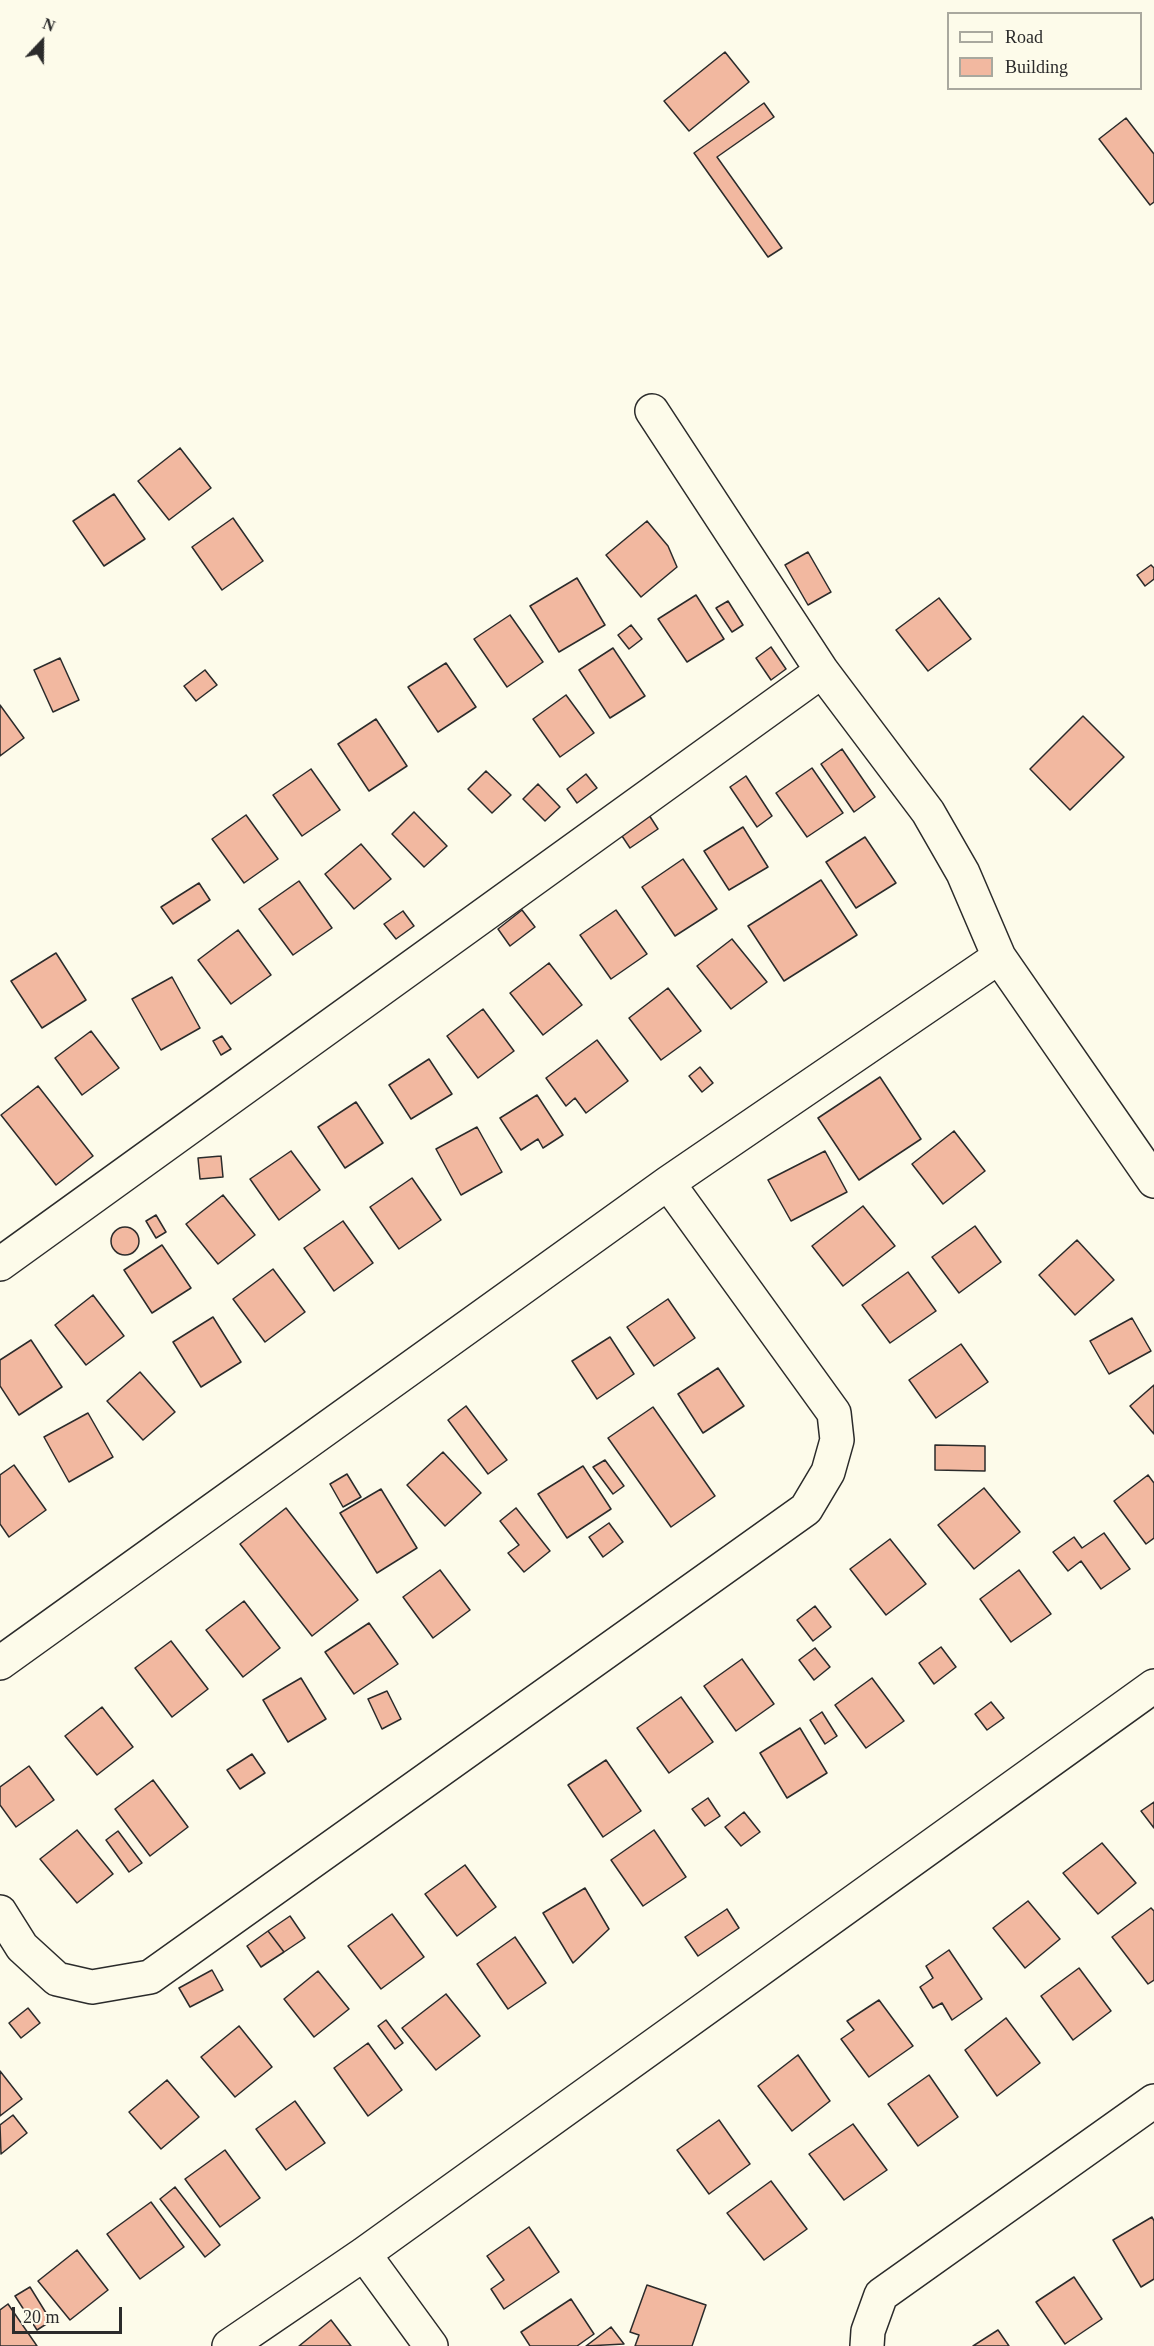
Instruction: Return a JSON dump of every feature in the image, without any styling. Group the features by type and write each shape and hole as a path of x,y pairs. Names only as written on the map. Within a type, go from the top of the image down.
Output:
{"street":[{"path":"651,411 822,671 928,812 963,873 999,957 1154,1181"},
{"path":"0,1264 822,671"},
{"path":"0,1663 668,1183 999,957"},
{"path":"0,1912 22,1947 57,1979 92,1987 150,1977 806,1509 828,1472 837,1440 834,1413 668,1183"},
{"path":"229,2346 364,2254 1154,1686"},
{"path":"867,2346 868,2331 881,2295 1154,2100"},
{"path":"364,2254 431,2346"}],"building":[{"path":"725,52 749,82 689,131 664,101"},
{"path":"764,103 774,117 717,157 782,248 768,257 694,153"},
{"path":"1126,118 1154,154 1154,202 1150,205 1099,139"},
{"path":"180,448 211,488 169,520 138,481"},
{"path":"114,494 145,539 104,566 73,521"},
{"path":"233,518 263,561 222,590 192,547"},
{"path":"647,521 668,546 677,567 641,597 606,555"},
{"path":"808,552 831,592 808,605 785,565"},
{"path":"1151,565 1154,568 1154,579 1145,586 1137,575"},
{"path":"577,578 605,625 559,652 530,606"},
{"path":"696,595 724,639 687,662 658,619"},
{"path":"939,598 971,639 928,671 896,630"},
{"path":"728,601 743,625 732,632 716,608"},
{"path":"510,615 543,662 507,687 474,639"},
{"path":"631,625 642,639 629,649 618,635"},
{"path":"771,647 786,669 771,680 756,658"},
{"path":"613,648 645,696 610,718 579,670"},
{"path":"60,658 79,700 53,712 34,670"},
{"path":"446,663 476,707 438,732 408,687"},
{"path":"205,670 217,685 196,701 184,686"},
{"path":"566,695 594,733 560,757 533,719"},
{"path":"0,705 24,738 0,756"},
{"path":"1083,716 1124,757 1070,810 1030,769"},
{"path":"376,719 407,766 369,791 338,744"},
{"path":"842,749 875,797 854,812 821,764"},
{"path":"812,768 843,813 807,837 776,793"},
{"path":"311,769 340,810 302,836 273,795"},
{"path":"486,771 511,795 492,813 468,789"},
{"path":"586,774 597,788 577,803 567,789"},
{"path":"746,776 772,816 757,827 730,787"},
{"path":"538,784 560,807 545,821 523,799"},
{"path":"414,812 447,846 424,867 392,834"},
{"path":"246,815 278,859 244,883 212,839"},
{"path":"649,815 658,829 630,848 620,833"},
{"path":"743,827 768,867 729,890 704,851"},
{"path":"865,837 896,883 856,908 826,862"},
{"path":"361,844 391,879 354,909 325,874"},
{"path":"683,859 717,909 675,936 642,887"},
{"path":"821,880 857,935 784,981 748,926"},
{"path":"299,881 332,928 293,955 259,909"},
{"path":"199,883 210,900 173,924 161,907"},
{"path":"522,910 535,927 510,946 498,929"},
{"path":"616,910 647,954 611,979 580,935"},
{"path":"403,911 414,926 396,939 384,924"},
{"path":"238,930 271,975 231,1004 198,960"},
{"path":"732,939 767,982 731,1009 697,966"},
{"path":"56,953 86,1000 42,1028 11,981"},
{"path":"549,963 582,1005 543,1035 510,993"},
{"path":"172,977 200,1028 161,1050 132,999"},
{"path":"668,988 701,1031 661,1060 629,1018"},
{"path":"483,1009 514,1051 478,1078 447,1036"},
{"path":"91,1031 119,1068 82,1095 55,1058"},
{"path":"222,1036 231,1049 221,1055 213,1041"},
{"path":"597,1040 628,1081 586,1113 575,1098 566,1106 546,1078"},
{"path":"429,1059 452,1094 411,1119 389,1085"},
{"path":"700,1067 713,1083 702,1092 689,1076"},
{"path":"880,1077 921,1139 859,1180 818,1118"},
{"path":"38,1086 93,1156 56,1185 1,1115"},
{"path":"537,1095 563,1135 543,1148 538,1139 521,1150 500,1118"},
{"path":"356,1102 383,1143 345,1168 318,1127"},
{"path":"477,1127 502,1172 461,1195 436,1149"},
{"path":"954,1131 985,1171 943,1204 912,1164"},
{"path":"291,1151 320,1190 279,1220 250,1179"},
{"path":"825,1151 847,1192 791,1221 768,1180"},
{"path":"221,1156 223,1177 200,1179 198,1158"},
{"path":"412,1178 441,1220 399,1249 370,1207"},
{"path":"223,1195 255,1235 218,1264 186,1224"},
{"path":"863,1206 895,1246 843,1286 812,1246"},
{"path":"156,1215 166,1232 156,1238 146,1221"},
{"path":"343,1221 373,1263 334,1291 304,1248"},
{"path":"975,1226 1001,1262 959,1293 932,1257"},
{"path":"125,1227 135,1231 139,1241 135,1251 125,1255 115,1251 111,1241 115,1231"},
{"path":"1077,1240 1114,1280 1075,1315 1039,1275"},
{"path":"162,1245 191,1288 152,1313 124,1270"},
{"path":"273,1269 305,1312 265,1342 233,1299"},
{"path":"908,1272 936,1311 890,1343 862,1305"},
{"path":"93,1295 124,1336 86,1365 55,1325"},
{"path":"668,1299 695,1338 654,1366 627,1327"},
{"path":"213,1317 241,1362 201,1387 173,1342"},
{"path":"1132,1318 1151,1351 1109,1374 1090,1341"},
{"path":"610,1337 634,1374 597,1399 572,1361"},
{"path":"31,1340 62,1387 19,1415 0,1386 0,1360"},
{"path":"961,1344 988,1382 936,1418 909,1380"},
{"path":"718,1368 744,1406 703,1433 678,1394"},
{"path":"140,1372 175,1412 143,1440 107,1401"},
{"path":"1154,1385 1154,1434 1130,1406"},
{"path":"466,1406 507,1460 488,1474 448,1420"},
{"path":"653,1407 715,1496 671,1527 608,1438"},
{"path":"88,1413 113,1457 69,1482 44,1437"},
{"path":"935,1445 985,1446 985,1471 935,1470"},
{"path":"443,1452 481,1493 445,1526 407,1485"},
{"path":"605,1460 624,1486 613,1494 593,1467"},
{"path":"14,1465 46,1510 9,1537 0,1524 0,1475"},
{"path":"583,1466 611,1509 567,1538 538,1494"},
{"path":"347,1474 361,1497 343,1507 330,1484"},
{"path":"1148,1475 1154,1483 1154,1538 1146,1544 1114,1501"},
{"path":"984,1488 1020,1532 974,1569 938,1525"},
{"path":"381,1489 417,1548 377,1573 340,1513"},
{"path":"286,1508 358,1600 312,1636 240,1544"},
{"path":"516,1508 550,1551 524,1572 508,1553 519,1545 500,1521"},
{"path":"609,1523 623,1542 603,1557 589,1537"},
{"path":"1104,1533 1130,1569 1101,1589 1081,1561 1068,1571 1053,1552 1074,1537 1082,1548"},
{"path":"890,1539 926,1584 886,1615 850,1569"},
{"path":"440,1570 470,1610 433,1638 403,1597"},
{"path":"1019,1570 1051,1614 1011,1642 980,1599"},
{"path":"244,1601 280,1648 243,1677 206,1630"},
{"path":"815,1606 831,1627 813,1641 797,1620"},
{"path":"369,1623 398,1664 354,1694 325,1652"},
{"path":"171,1641 208,1689 172,1717 135,1668"},
{"path":"941,1647 956,1667 934,1684 919,1663"},
{"path":"815,1648 830,1667 814,1680 799,1660"},
{"path":"742,1659 774,1704 736,1731 704,1686"},
{"path":"301,1678 326,1719 288,1742 263,1700"},
{"path":"872,1678 904,1721 866,1748 835,1705"},
{"path":"387,1691 401,1719 382,1729 368,1699"},
{"path":"681,1697 713,1742 669,1773 637,1728"},
{"path":"991,1702 1004,1718 987,1730 975,1714"},
{"path":"102,1707 133,1747 97,1775 65,1736"},
{"path":"822,1712 837,1736 825,1744 810,1720"},
{"path":"800,1728 827,1773 787,1798 760,1753"},
{"path":"252,1754 265,1773 240,1789 227,1770"},
{"path":"606,1760 641,1811 603,1837 568,1785"},
{"path":"29,1766 54,1800 16,1827 0,1805 0,1787"},
{"path":"153,1780 188,1827 150,1856 115,1809"},
{"path":"708,1798 720,1816 705,1826 692,1809"},
{"path":"1154,1802 1154,1828 1141,1811"},
{"path":"744,1812 760,1832 741,1846 725,1827"},
{"path":"77,1830 113,1874 77,1903 40,1859"},
{"path":"654,1830 686,1877 643,1906 611,1860"},
{"path":"118,1831 142,1863 129,1872 106,1840"},
{"path":"1102,1843 1136,1883 1098,1914 1063,1873"},
{"path":"465,1865 496,1907 457,1936 425,1894"},
{"path":"585,1888 609,1929 573,1963 543,1913"},
{"path":"1028,1901 1060,1939 1025,1968 993,1928"},
{"path":"1151,1908 1154,1911 1154,1980 1148,1984 1112,1937"},
{"path":"727,1909 739,1928 698,1956 685,1937"},
{"path":"392,1914 424,1957 381,1989 348,1946"},
{"path":"290,1916 305,1938 284,1952 268,1931"},
{"path":"268,1931 284,1952 261,1967 247,1946"},
{"path":"515,1937 546,1983 508,2009 477,1964"},
{"path":"949,1950 982,1999 952,2020 942,2003 933,2008 920,1987 933,1978 926,1966"},
{"path":"1079,1968 1111,2011 1073,2040 1041,1996"},
{"path":"212,1970 223,1990 190,2007 179,1988"},
{"path":"318,1971 349,2009 314,2037 284,1999"},
{"path":"446,1994 480,2036 436,2070 402,2028"},
{"path":"879,2000 913,2046 869,2077 841,2039 854,2030 847,2021"},
{"path":"28,2008 40,2023 21,2038 9,2023"},
{"path":"1006,2018 1040,2063 997,2096 965,2050"},
{"path":"386,2020 403,2043 395,2049 378,2026"},
{"path":"239,2026 272,2067 235,2097 201,2057"},
{"path":"368,2043 402,2090 368,2116 334,2068"},
{"path":"798,2055 830,2101 792,2131 758,2086"},
{"path":"0,2071 22,2099 0,2116"},
{"path":"929,2075 958,2117 918,2146 888,2104"},
{"path":"167,2080 199,2117 161,2149 129,2112"},
{"path":"295,2101 325,2143 286,2170 256,2129"},
{"path":"13,2115 27,2133 1,2154 0,2125"},
{"path":"719,2120 750,2164 709,2194 677,2150"},
{"path":"853,2124 887,2170 844,2200 809,2154"},
{"path":"225,2150 260,2198 220,2227 185,2179"},
{"path":"771,2181 807,2229 764,2260 727,2213"},
{"path":"175,2187 220,2245 205,2257 160,2199"},
{"path":"151,2202 184,2247 140,2279 107,2234"},
{"path":"1152,2217 1154,2221 1154,2279 1141,2287 1113,2240"},
{"path":"529,2227 559,2272 504,2309 491,2289 504,2280 487,2256"},
{"path":"77,2250 108,2290 70,2320 38,2281"},
{"path":"1074,2277 1102,2319 1065,2344 1036,2302"},
{"path":"647,2285 706,2305 692,2346 635,2346 639,2335 630,2332"},
{"path":"30,2287 51,2321 37,2330 15,2296"},
{"path":"571,2299 594,2334 577,2346 530,2346 521,2332"},
{"path":"8,2304 37,2346 0,2346 0,2310"},
{"path":"331,2320 351,2346 299,2346"},
{"path":"611,2327 624,2344 586,2346"},
{"path":"998,2330 1009,2346 973,2346"}]}
